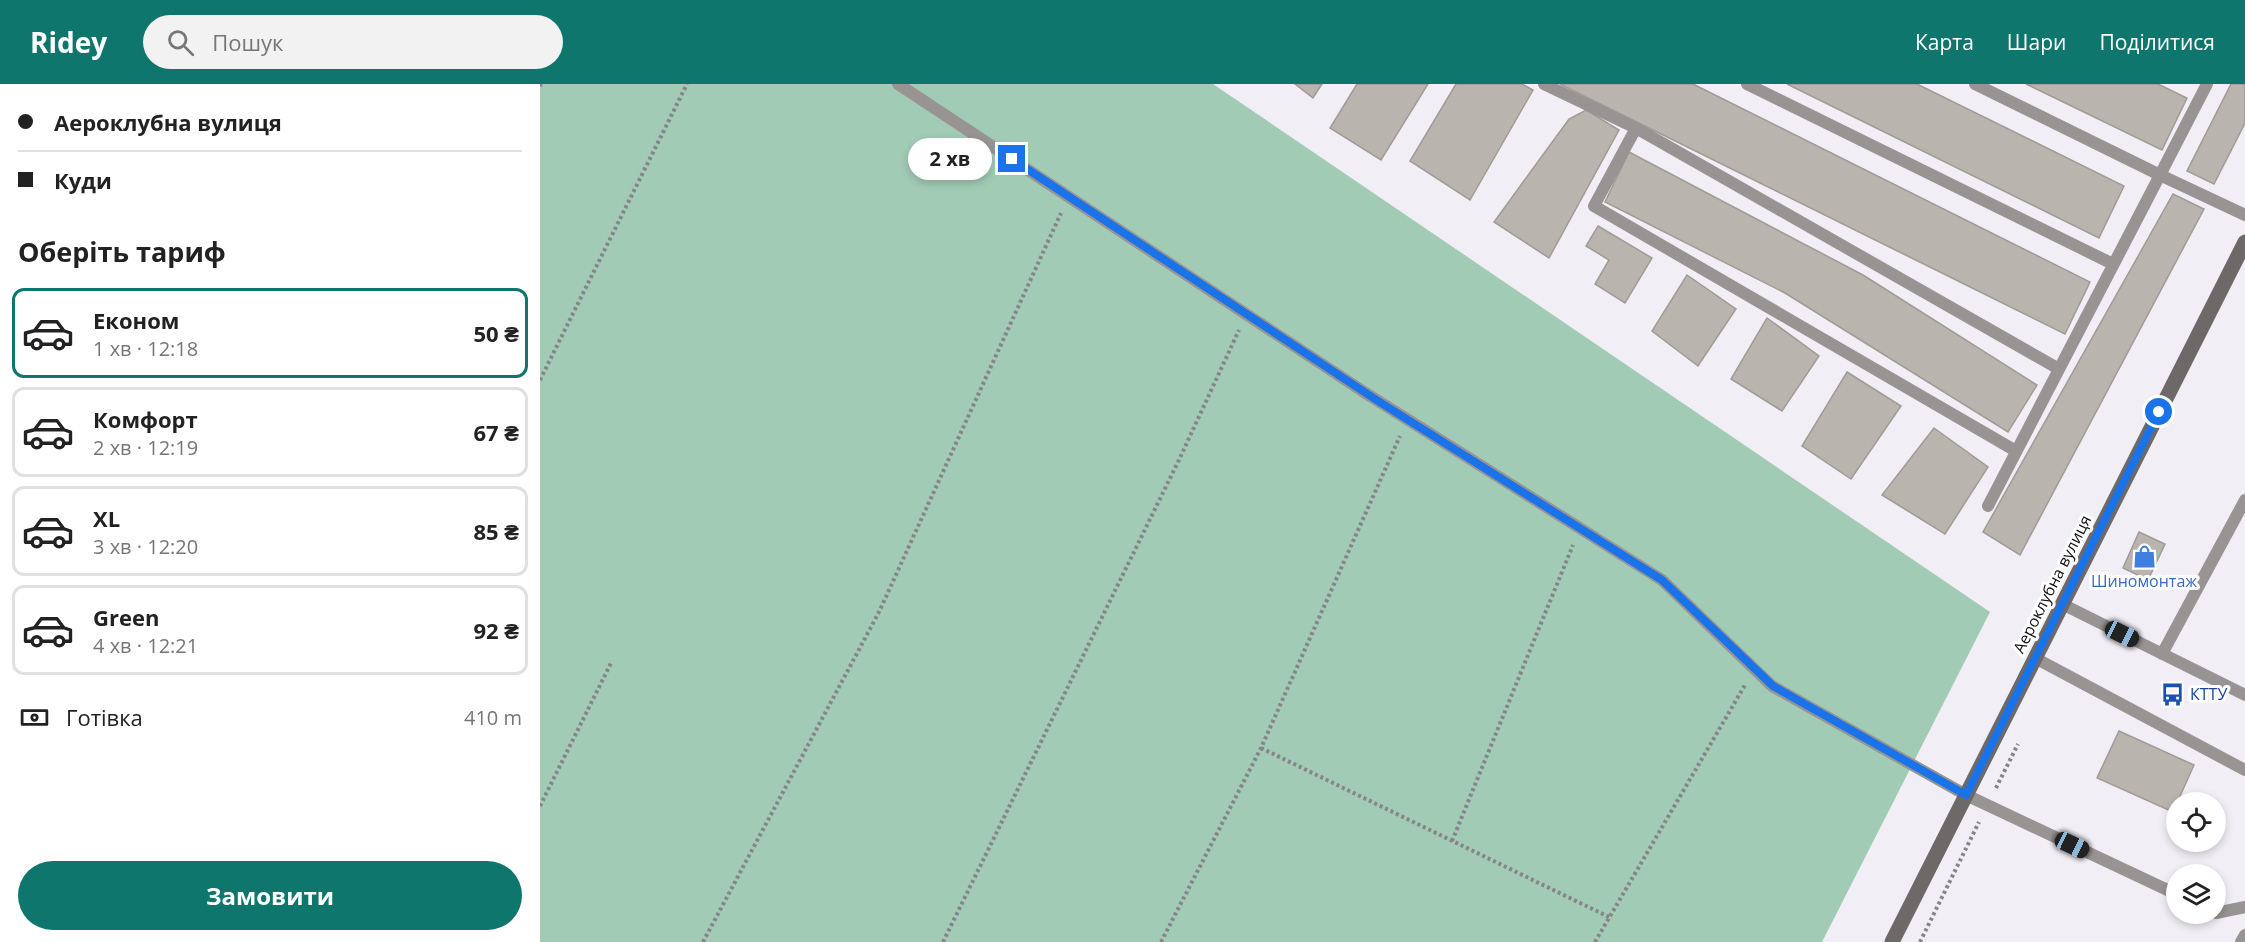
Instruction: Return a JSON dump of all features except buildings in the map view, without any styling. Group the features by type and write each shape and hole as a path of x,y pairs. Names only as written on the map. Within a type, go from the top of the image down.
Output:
{"street":[{"name":"Аероклубна вулиця","path":"1892,942 2245,242"}],"lane":[{"path":"898,84 1407,419 1662,580 1773,686 1966,795 2166,889"},
{"path":"1544,84 1636,128 2059,369"},
{"path":"1747,84 2113,264"},
{"path":"1975,84 2245,215"},
{"path":"1988,506 2206,84"},
{"path":"1636,128 1594,206 2016,452"},
{"path":"2162,654 2245,500"},
{"path":"2062,604 2245,695"},
{"path":"2035,658 2245,770"},
{"path":"2226,911 2245,907"},
{"path":"2241,942 2245,935"}],"path":[{"path":"540,380 687,84"},
{"path":"703,942 879,612 1068,197"},
{"path":"943,942 1178,462 1246,314"},
{"path":"1161,942 1261,748 1407,419"},
{"path":"1452,841 1580,528"},
{"path":"540,806 612,661"},
{"path":"1595,942 1755,669"},
{"path":"1261,748 1609,917"}],"green space":[{"path":"540,84 1213,84 1990,612 1822,942 540,942"}],"place":[{"name":"Шиномонтаж","path":"2144,556"},
{"name":"КТТУ","path":"2172,694"}],"route":[{"path":"1012,159 1378,401 1662,580 1773,686 1966,795 2159,412"}]}
